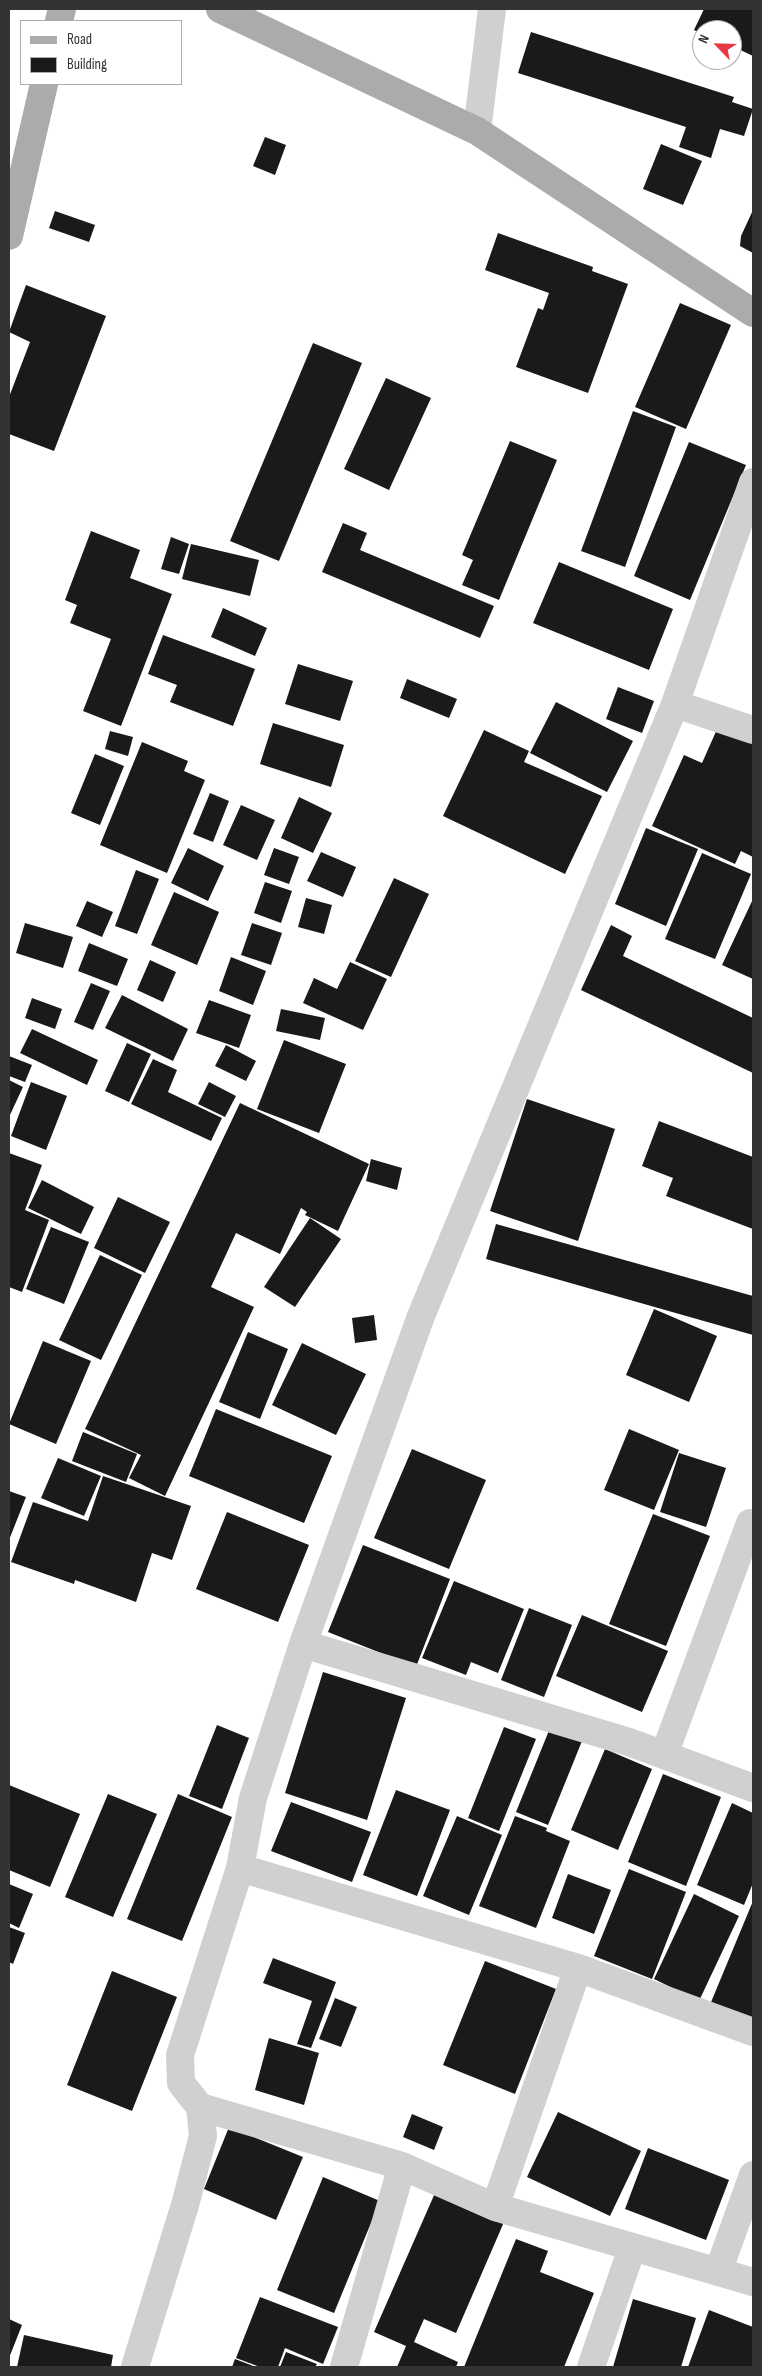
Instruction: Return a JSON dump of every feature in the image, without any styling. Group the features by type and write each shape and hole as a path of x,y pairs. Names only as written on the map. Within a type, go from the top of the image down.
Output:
{"main road":[{"path":"220,9 477,131 753,314"},
{"path":"9,236 44,85"}],"street":[{"path":"477,131 492,9"},
{"path":"135,2367 185,2205 203,2136 200,2107 181,2083 180,2056 240,1868 253,1798 303,1644 421,1316 676,704 753,482"},
{"path":"676,704 753,730"},
{"path":"664,1754 750,1523"},
{"path":"303,1644 629,1742 753,1788"},
{"path":"240,1868 578,1968 753,2032"},
{"path":"495,2207 578,1968"},
{"path":"200,2107 402,2166 495,2207 753,2282"},
{"path":"344,2367 402,2166"},
{"path":"718,2272 753,2175"},
{"path":"591,2367 632,2248"}],"building":[{"path":"704,9 753,9 753,56 742,51 742,20 699,20"},
{"path":"531,32 734,97 732,102 753,109 744,136 720,129 711,158 679,147 686,127 518,73"},
{"path":"265,137 286,145 275,175 253,166"},
{"path":"661,144 702,161 683,205 643,189"},
{"path":"753,210 753,253 740,246 741,236"},
{"path":"55,211 95,225 89,242 49,228"},
{"path":"498,233 593,267 592,271 628,284 588,393 516,367 538,308 543,310 549,293 485,270"},
{"path":"26,285 106,316 54,451 9,434 9,397 30,342 9,332"},
{"path":"680,303 731,325 686,429 635,407"},
{"path":"313,343 362,363 279,561 230,541"},
{"path":"386,378 431,398 389,490 344,469"},
{"path":"633,411 676,427 625,567 581,551"},
{"path":"510,441 557,460 499,600 462,585 473,560 462,555"},
{"path":"689,442 746,465 690,600 634,576"},
{"path":"343,523 367,533 360,550 494,606 480,638 322,572"},
{"path":"91,531 140,550 130,578 172,594 121,726 83,711 111,639 70,623 77,605 65,600"},
{"path":"171,537 189,544 179,574 161,569"},
{"path":"191,544 259,560 250,596 182,579"},
{"path":"559,562 673,609 649,670 533,623"},
{"path":"223,608 267,628 255,656 211,637"},
{"path":"163,635 255,669 233,726 170,702 177,685 148,674"},
{"path":"298,664 353,681 340,721 285,704"},
{"path":"407,679 457,699 449,718 400,698"},
{"path":"618,687 654,701 642,733 606,719"},
{"path":"556,702 633,741 607,792 530,753"},
{"path":"273,723 344,745 331,787 260,764"},
{"path":"718,727 753,743 753,857 741,851 735,864 652,826 684,755 702,763"},
{"path":"484,730 529,751 524,762 602,796 565,874 443,816"},
{"path":"110,731 133,737 128,756 105,749"},
{"path":"142,742 188,761 184,771 205,780 167,873 100,845"},
{"path":"95,754 124,766 100,825 71,813"},
{"path":"210,793 229,801 213,842 193,834"},
{"path":"299,797 332,813 313,853 281,838"},
{"path":"241,805 275,820 257,860 223,845"},
{"path":"646,828 698,849 666,926 615,904"},
{"path":"188,848 224,866 208,901 171,883"},
{"path":"274,848 299,857 289,884 264,875"},
{"path":"321,852 356,867 343,897 307,881"},
{"path":"702,853 751,874 715,959 665,939"},
{"path":"136,870 159,879 137,934 115,926"},
{"path":"394,878 429,894 391,977 355,961"},
{"path":"265,882 292,891 281,923 254,913"},
{"path":"174,892 219,912 197,965 151,945"},
{"path":"306,898 332,905 324,934 298,927"},
{"path":"753,899 753,979 722,965"},
{"path":"87,901 113,912 102,937 76,926"},
{"path":"25,923 73,937 63,968 16,953"},
{"path":"252,923 282,933 271,965 241,955"},
{"path":"611,925 632,936 623,956 753,1018 753,1073 581,990"},
{"path":"89,943 128,959 117,986 78,971"},
{"path":"231,957 266,971 253,1005 219,991"},
{"path":"150,960 176,972 163,1002 137,990"},
{"path":"350,962 387,979 363,1030 303,1003 314,978 337,989"},
{"path":"91,983 110,991 93,1030 74,1022"},
{"path":"122,995 188,1029 173,1061 105,1028"},
{"path":"32,998 62,1009 55,1029 25,1018"},
{"path":"209,1000 251,1015 239,1048 196,1033"},
{"path":"281,1009 325,1018 320,1040 276,1031"},
{"path":"32,1029 98,1060 87,1085 20,1053"},
{"path":"284,1040 346,1064 319,1133 257,1109"},
{"path":"127,1043 151,1054 129,1102 105,1091"},
{"path":"226,1045 256,1061 246,1081 215,1066"},
{"path":"9,1056 32,1065 25,1082 9,1076"},
{"path":"153,1059 177,1070 168,1092 222,1118 211,1141 131,1104"},
{"path":"9,1080 23,1087 9,1117"},
{"path":"31,1082 67,1096 46,1150 11,1136"},
{"path":"209,1082 236,1096 225,1117 198,1104"},
{"path":"527,1099 615,1129 578,1241 490,1211"},
{"path":"240,1103 369,1164 338,1231 305,1215 307,1212 301,1208 280,1254 236,1233 211,1287 254,1307 165,1496 129,1478 141,1455 85,1429"},
{"path":"659,1121 753,1157 753,1229 666,1196 673,1178 642,1166"},
{"path":"9,1153 42,1165 25,1210 49,1220 22,1292 9,1287"},
{"path":"371,1159 402,1168 397,1190 366,1181"},
{"path":"42,1180 94,1207 81,1234 28,1208"},
{"path":"118,1197 170,1222 145,1273 94,1248"},
{"path":"310,1218 341,1239 295,1307 264,1287"},
{"path":"496,1224 753,1296 753,1335 486,1259"},
{"path":"51,1227 89,1242 64,1304 26,1289"},
{"path":"100,1255 142,1275 101,1360 59,1340"},
{"path":"654,1309 717,1336 689,1402 626,1375"},
{"path":"374,1315 377,1340 355,1343 352,1318"},
{"path":"248,1332 288,1349 260,1419 219,1402"},
{"path":"43,1341 91,1361 56,1444 9,1424"},
{"path":"302,1343 366,1374 336,1435 272,1405"},
{"path":"216,1409 332,1456 304,1523 189,1476"},
{"path":"629,1429 679,1450 654,1510 604,1490"},
{"path":"83,1432 137,1454 126,1482 72,1461"},
{"path":"412,1449 486,1480 449,1569 374,1538"},
{"path":"679,1453 726,1468 706,1527 660,1512"},
{"path":"58,1458 101,1476 84,1516 41,1498"},
{"path":"103,1476 191,1506 172,1560 152,1553 136,1602 75,1580 74,1584 11,1562 33,1502 88,1521"},
{"path":"9,1491 26,1497 9,1540"},
{"path":"227,1512 309,1545 278,1622 196,1589"},
{"path":"653,1514 710,1536 666,1646 609,1624"},
{"path":"363,1545 450,1579 416,1667 328,1632"},
{"path":"454,1581 524,1609 498,1673 471,1662 466,1675 422,1658"},
{"path":"529,1608 572,1625 544,1697 501,1680"},
{"path":"582,1615 668,1651 642,1712 556,1676"},
{"path":"323,1672 406,1698 367,1820 285,1793"},
{"path":"217,1725 249,1738 222,1809 189,1796"},
{"path":"504,1727 536,1739 499,1831 468,1818"},
{"path":"550,1728 582,1741 548,1825 516,1812"},
{"path":"605,1749 652,1769 618,1850 571,1830"},
{"path":"663,1774 721,1797 686,1886 628,1862"},
{"path":"9,1785 80,1814 50,1887 9,1870"},
{"path":"396,1790 450,1810 417,1896 363,1875"},
{"path":"108,1794 157,1814 113,1917 65,1897"},
{"path":"178,1794 232,1817 182,1941 127,1919"},
{"path":"291,1802 371,1832 352,1882 271,1851"},
{"path":"732,1803 753,1813 753,1883 744,1905 697,1885"},
{"path":"457,1816 502,1835 469,1915 423,1896"},
{"path":"515,1816 547,1828 546,1831 570,1841 536,1928 479,1906"},
{"path":"629,1869 686,1892 652,1979 594,1956"},
{"path":"568,1874 611,1890 594,1934 552,1918"},
{"path":"9,1884 33,1894 19,1928 9,1923"},
{"path":"694,1894 739,1916 699,2001 654,1979"},
{"path":"753,1901 753,2026 709,2007"},
{"path":"9,1927 25,1933 13,1964 9,1962"},
{"path":"273,1958 336,1982 311,2048 297,2044 312,2001 263,1983"},
{"path":"485,1961 556,1989 515,2094 443,2065"},
{"path":"112,1971 177,1997 132,2111 67,2085"},
{"path":"335,1998 357,2007 341,2047 319,2039"},
{"path":"269,2038 319,2053 304,2105 255,2090"},
{"path":"558,2112 641,2151 610,2216 527,2177"},
{"path":"412,2114 443,2127 434,2150 403,2137"},
{"path":"229,2127 303,2157 276,2220 204,2189"},
{"path":"648,2148 729,2180 706,2240 625,2209"},
{"path":"323,2177 380,2201 334,2313 277,2290"},
{"path":"435,2193 504,2222 456,2333 424,2319 414,2342 458,2362 456,2367 397,2367 406,2346 374,2332"},
{"path":"516,2239 548,2251 540,2272 594,2293 564,2367 464,2367"},
{"path":"260,2297 338,2327 323,2364 285,2348 278,2367 260,2367 236,2358"},
{"path":"633,2299 696,2318 681,2367 613,2367"},
{"path":"709,2310 753,2327 753,2367 688,2367"},
{"path":"9,2319 22,2325 9,2358"},
{"path":"24,2335 113,2355 111,2367 17,2367"},
{"path":"286,2352 317,2364 315,2367 280,2367"},
{"path":"235,2359 256,2367 232,2367"}]}
